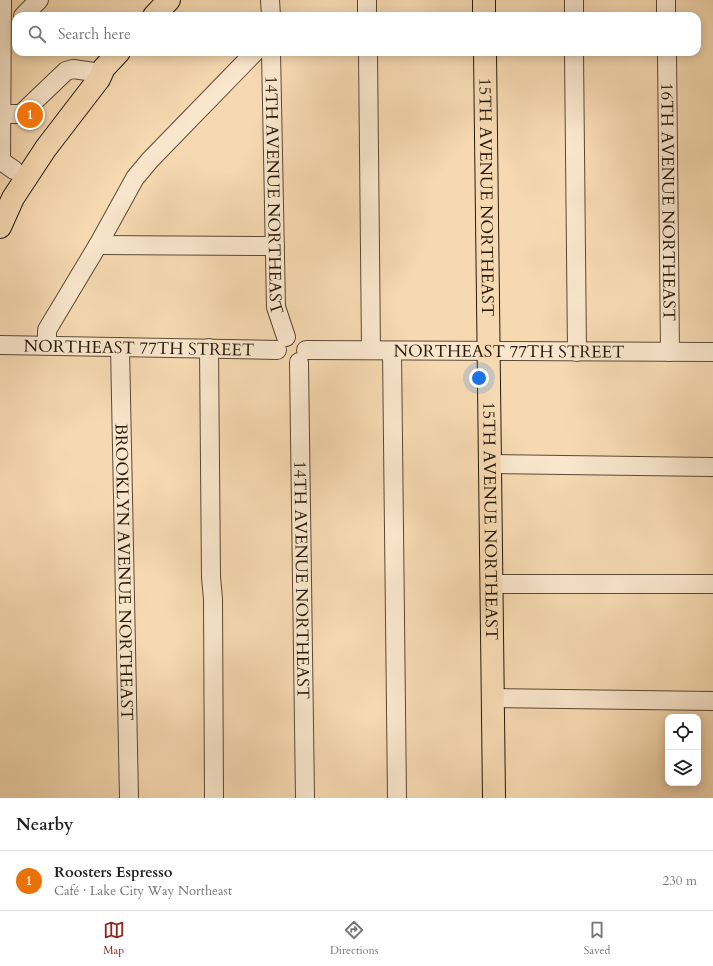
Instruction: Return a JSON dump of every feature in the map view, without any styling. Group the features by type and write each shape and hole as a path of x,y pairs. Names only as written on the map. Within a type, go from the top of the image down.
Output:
{"main road":[{"path":"158,12 169,0"},
{"path":"484,0 484,12"},
{"path":"0,193 14,170 37,138 73,92 115,56"},
{"name":"15TH AVENUE NORTHEAST","path":"485,56 490,584 494,798"},
{"path":"0,227 13,198 46,148 99,79 99,70"}],"street":[{"path":"2,0 9,19 1,114 1,161 14,170"},
{"path":"27,12 40,0"},
{"path":"270,0 270,12"},
{"path":"367,0 368,12"},
{"path":"574,0 574,12"},
{"path":"666,0 666,12"},
{"path":"47,345 47,330 136,178 150,160 251,56"},
{"name":"14TH AVENUE NORTHEAST","path":"271,56 276,307 281,343"},
{"path":"368,56 371,350"},
{"path":"574,56 577,352"},
{"name":"16TH AVENUE NORTHEAST","path":"667,56 670,352"},
{"path":"1,114 21,114 66,71 73,69 99,70"},
{"path":"98,245 274,246"},
{"path":"289,336 299,338 305,346 302,356 290,364 286,363 279,357 281,343 289,336"},
{"name":"NORTHEAST 77TH STREET","path":"0,344 209,348 281,343"},
{"name":"BROOKLYN AVENUE NORTHEAST","path":"120,347 129,798"},
{"path":"209,348 211,577 214,599 214,798"},
{"name":"NORTHEAST 77TH STREET","path":"302,356 371,350 488,352 713,352"},
{"path":"392,350 397,798"},
{"name":"14TH AVENUE NORTHEAST","path":"302,356 305,798"},
{"path":"489,464 713,467"},
{"path":"490,584 713,584"},
{"path":"492,698 713,701"}],"place":[{"name":"Roosters Espresso","path":"30,115"}]}
